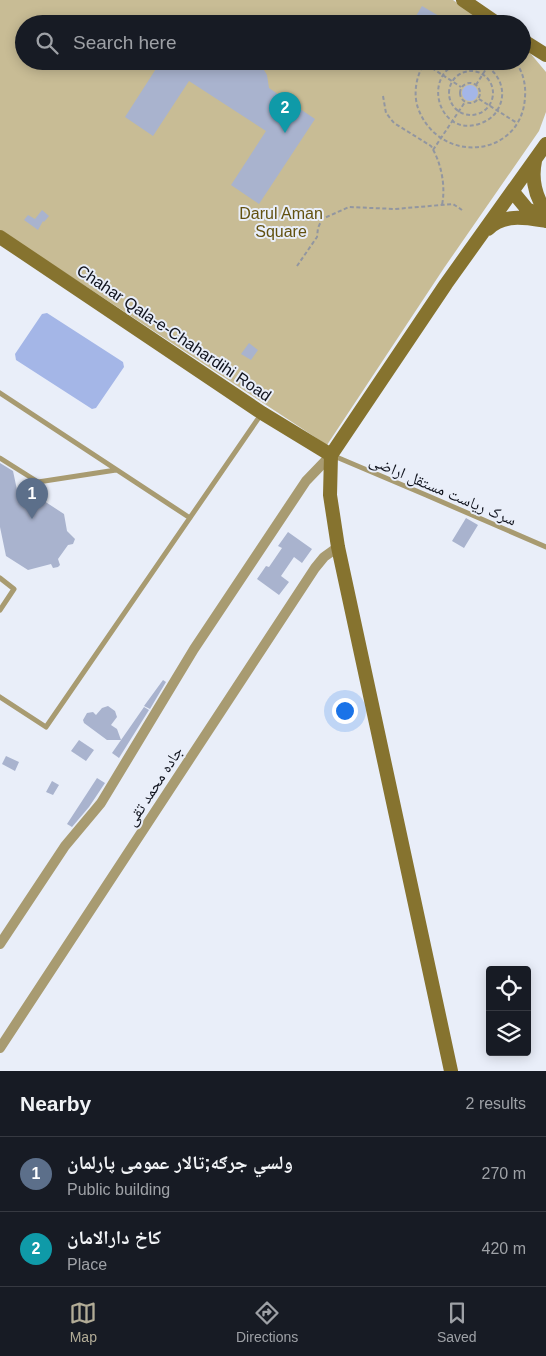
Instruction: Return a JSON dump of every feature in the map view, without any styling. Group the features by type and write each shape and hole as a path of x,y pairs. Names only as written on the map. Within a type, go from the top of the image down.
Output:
{"main road":[{"path":"467,1 486,15"},
{"path":"531,46 546,55"},
{"path":"451,1071 338,547 330,495 331,455 446,284 546,144"},
{"path":"536,159 533,174 534,186 546,212"},
{"path":"512,192 527,209 546,220"},
{"path":"477,240 492,225 504,220 521,217 546,220"},
{"name":"Chahar Qala-e-Chahardihi Road","path":"0,237 262,413 331,455"}],"street":[{"path":"0,944 65,846 101,803 194,649 306,481 331,455"},
{"name":"جاده محمد تقی","path":"0,1048 315,568 324,557 338,547"}],"lane":[{"path":"0,393 190,518"},
{"path":"0,697 46,728 262,413"},
{"name":"سرک ریاست مستقل اراضی","path":"331,455 546,547"},
{"path":"0,458 38,482 117,470"},
{"path":"0,578 14,589 0,610"}],"path":[{"path":"422,70 416,83 416,102 422,120 434,134 450,144 469,148 488,146 504,137 517,123 525,106 526,87 521,70"},
{"path":"435,70 462,88"},
{"path":"448,70 442,76 439,83 437,94 439,104 445,114 452,120 464,125 475,126 485,122 494,115 500,106 501,84 492,70"},
{"path":"476,84 485,70"},
{"path":"470,71 482,75 489,81 492,88 493,95 489,105 481,113 474,115 458,112 450,102 448,95 452,82 463,72 470,71"},
{"path":"469,83 476,84 480,90 479,99 473,103 464,102 460,95 462,88 469,83"},
{"path":"383,96 386,113 394,123 431,146 434,150 443,185 442,205"},
{"path":"479,99 517,123"},
{"path":"434,150 464,102"},
{"path":"297,266 317,237 322,219 349,207 396,209 453,204 462,210"}],"green space":[{"name":"Darul Aman Square","path":"0,0 453,0 474,15 15,15 15,70 531,70 531,54 546,72 546,112 539,131 444,268 327,445 0,230"}],"water":[{"path":"470,85 476,87 478,93 476,99 470,101 464,99 462,93 464,87"},
{"path":"47,313 123,362 124,367 96,408 92,409 16,360 15,354 42,314"}],"building":[{"path":"422,6 437,15 417,15"},
{"path":"155,70 264,70 267,75 269,88 315,119 259,204 231,185 266,131 189,81 153,136 125,117"},
{"path":"42,210 49,216 43,221 38,230 24,220 28,215 35,219"},
{"path":"249,343 258,350 251,360 241,354"},
{"path":"0,463 13,471 20,504 41,499 64,514 67,531 75,539 73,544 68,545 58,559 60,565 58,567 53,568 51,564 28,570 6,556 0,527"},
{"path":"466,518 478,525 464,548 452,541"},
{"path":"288,532 312,549 302,563 294,557 281,576 289,582 279,595 257,579 266,566 269,567 282,548 278,546"},
{"path":"163,680 166,682 150,709 144,706"},
{"path":"108,706 115,711 117,717 111,725 117,729 121,740 107,740 84,723 83,720 87,713 93,712 96,715 102,708"},
{"path":"144,707 149,710 119,758 112,753"},
{"path":"79,740 94,750 86,761 71,751"},
{"path":"6,756 19,762 15,771 2,764"},
{"path":"97,778 105,783 89,807 72,827 67,824"},
{"path":"52,781 59,785 53,795 46,792"}],"place":[{"name":"کاخ دارالامان","path":"285,133"},
{"name":"ولسي جرګه;تالار عمومی پارلمان","path":"32,519"}]}
